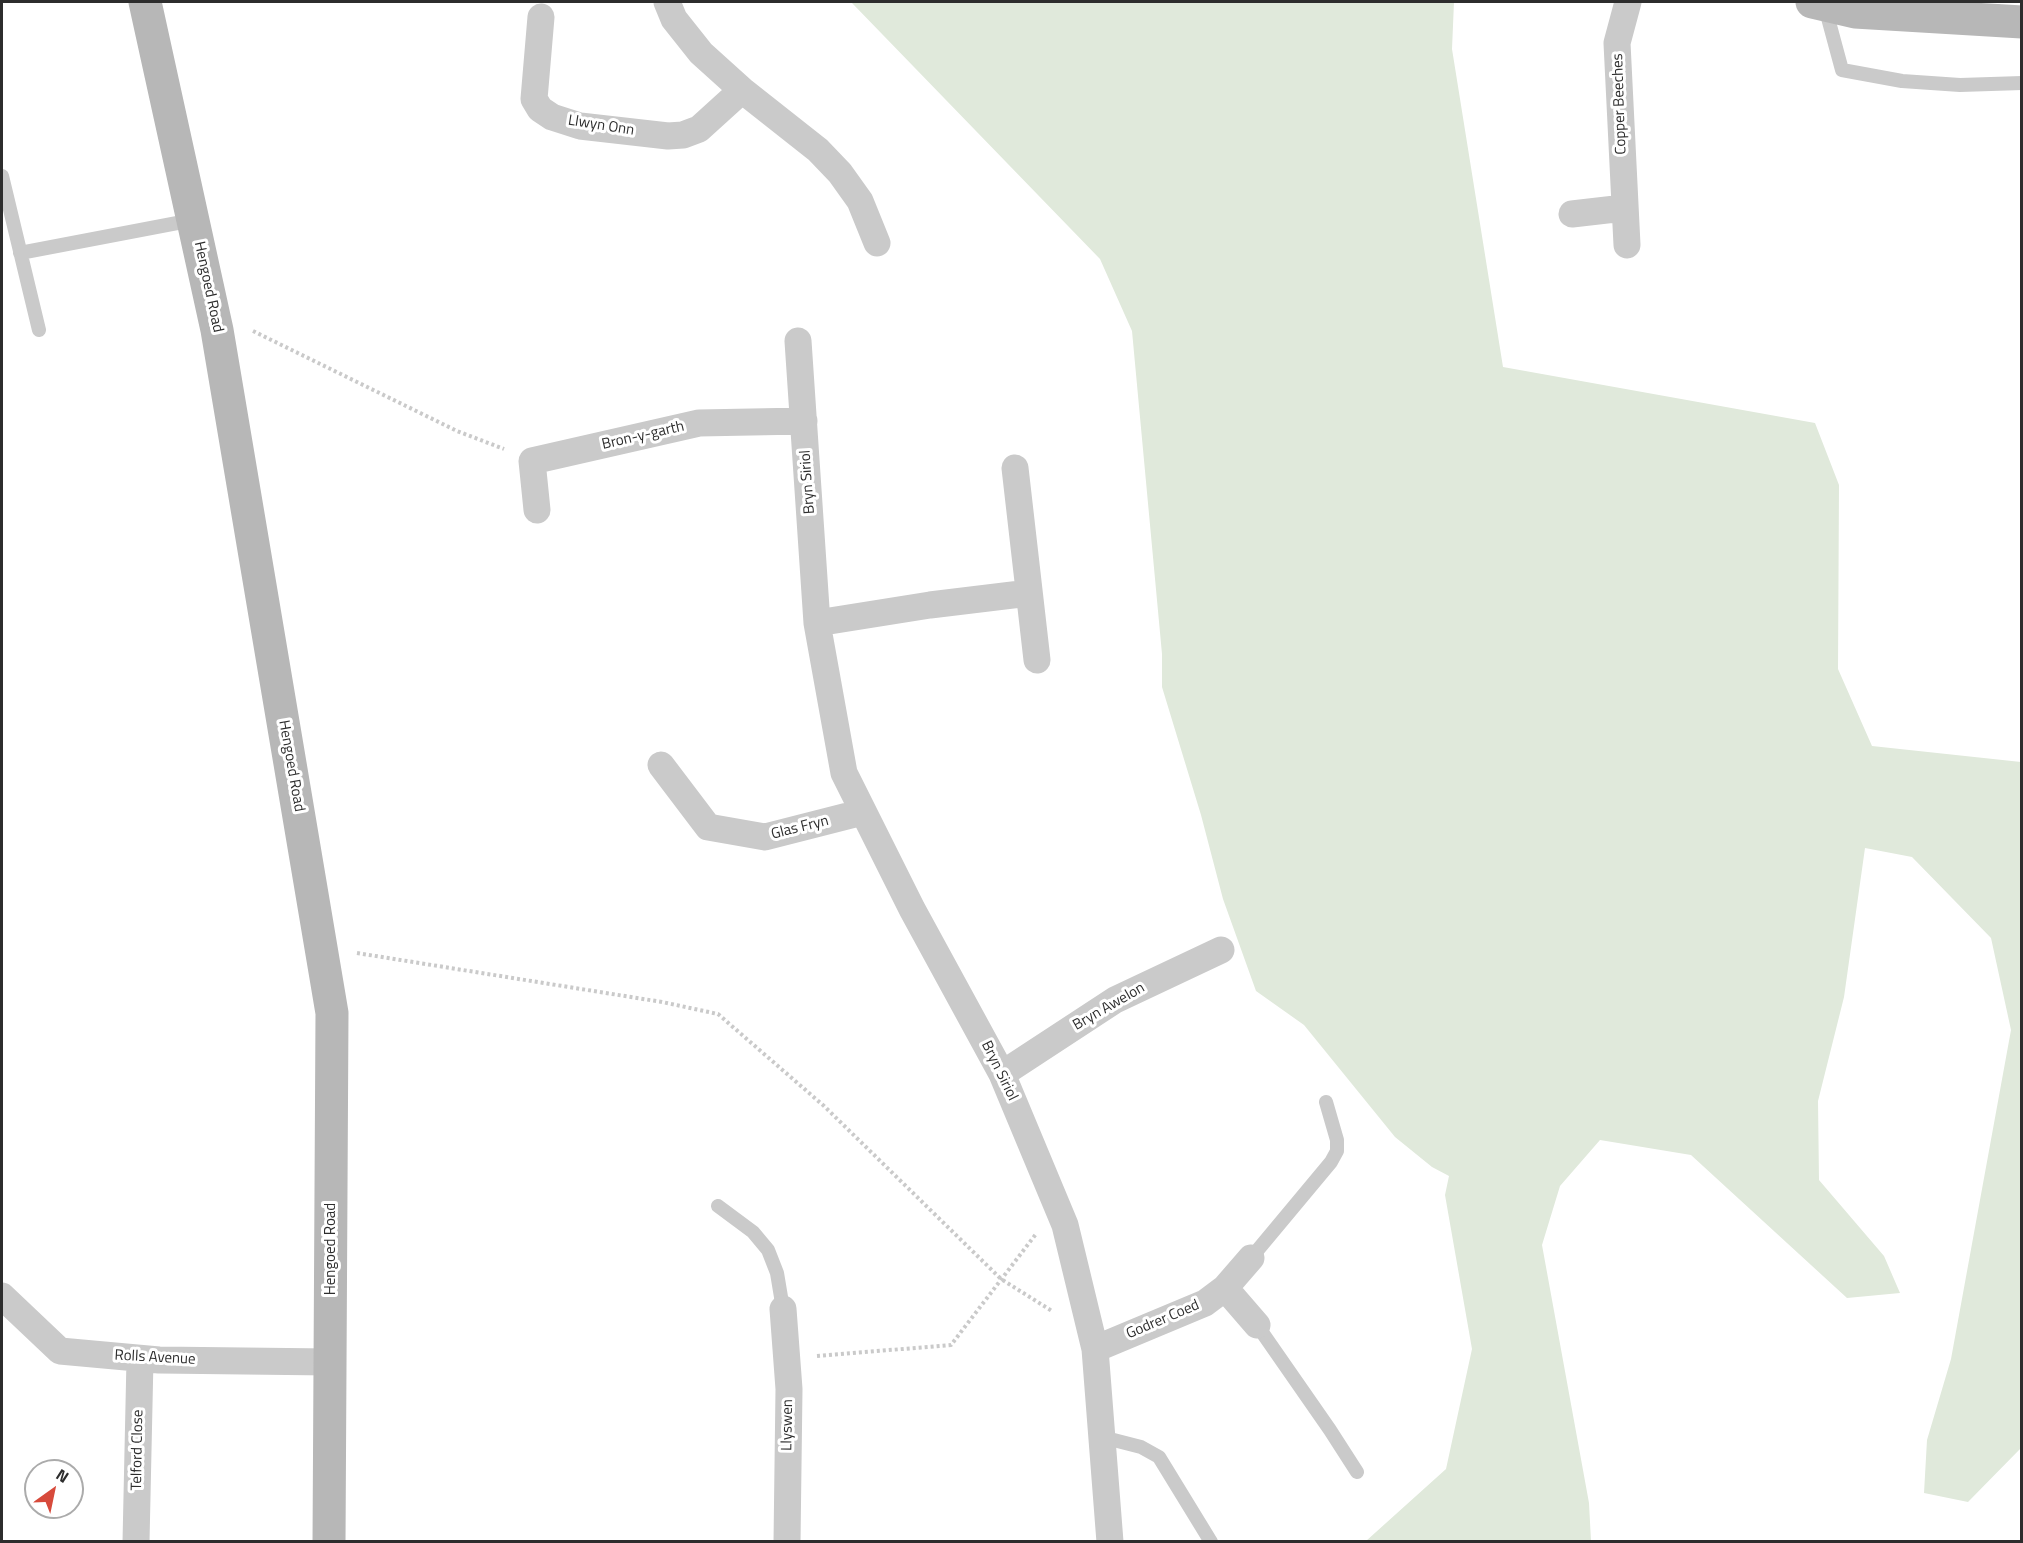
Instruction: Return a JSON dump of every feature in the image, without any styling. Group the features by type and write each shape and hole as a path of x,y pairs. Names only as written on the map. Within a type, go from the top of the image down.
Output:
{"street":[{"name":"Hengoed Road","path":"145,2 213,312 332,1013 329,1542"},
{"path":"667,2 674,19 701,53 742,90 818,150 840,173 860,201 877,243"},
{"name":"Copper Beeches","path":"1627,245 1617,43 1628,2"},
{"path":"1819,3 1855,12 2022,22"},
{"name":"Llwyn Onn","path":"541,17 534,99 540,109 552,117 580,126 668,136 683,135 699,129 742,90"},
{"path":"1572,214 1624,208"},
{"name":"Bryn Siriol","path":"798,341 817,623 844,773 912,909 1002,1074 1065,1225 1093,1342 1110,1542"},
{"name":"Bron-y-garth","path":"532,461 699,423 804,421"},
{"path":"532,461 537,510"},
{"path":"1015,468 1036,660"},
{"path":"817,623 1029,592"},
{"name":"Glas Fryn","path":"661,765 708,827 765,837 863,812"},
{"name":"Bryn Awelon","path":"1002,1074 1115,1000 1221,950"},
{"name":"Godrer Coed","path":"1093,1342 1204,1303 1225,1288 1251,1258"},
{"path":"1225,1288 1257,1325"},
{"name":"Rolls Avenue","path":"2,1296 60,1351 140,1359 330,1362"},
{"name":"Llyswen","path":"783,1309 789,1389 787,1542"},
{"name":"Telford Close","path":"136,1542 140,1359"}],"lane":[{"path":"1819,3 1842,70 1902,81 1960,85 2022,83"},
{"path":"2,176 39,330"},
{"path":"20,253 193,220"},
{"path":"1251,1258 1338,1151 1326,1102"},
{"path":"718,1206 753,1232 768,1250 777,1274 783,1309"},
{"path":"1257,1325 1330,1430 1356,1472"},
{"path":"1102,1437 1141,1447 1159,1457 1211,1542"}],"path":[{"path":"213,312 457,431 532,461"},
{"path":"350,951 662,1002 718,1014 824,1106 1001,1279 1093,1342"},
{"path":"787,1358 951,1345 1057,1206"}],"shaded area":[{"path":"851,2 1454,2 1452,49 1503,367 1815,423 1839,485 1838,669 1872,746 2021,762 2021,1448 1968,1502 1924,1493 1927,1440 1951,1359 2011,1030 1991,938 1912,857 1865,848 1844,997 1818,1101 1819,1180 1884,1256 1900,1293 1847,1298 1691,1155 1600,1140 1560,1186 1542,1245 1589,1503 1591,1541 1366,1541 1446,1469 1472,1349 1445,1195 1449,1176 1432,1167 1395,1137 1304,1025 1256,991 1223,899 1201,815 1162,687 1162,654 1132,331 1100,259"}]}
